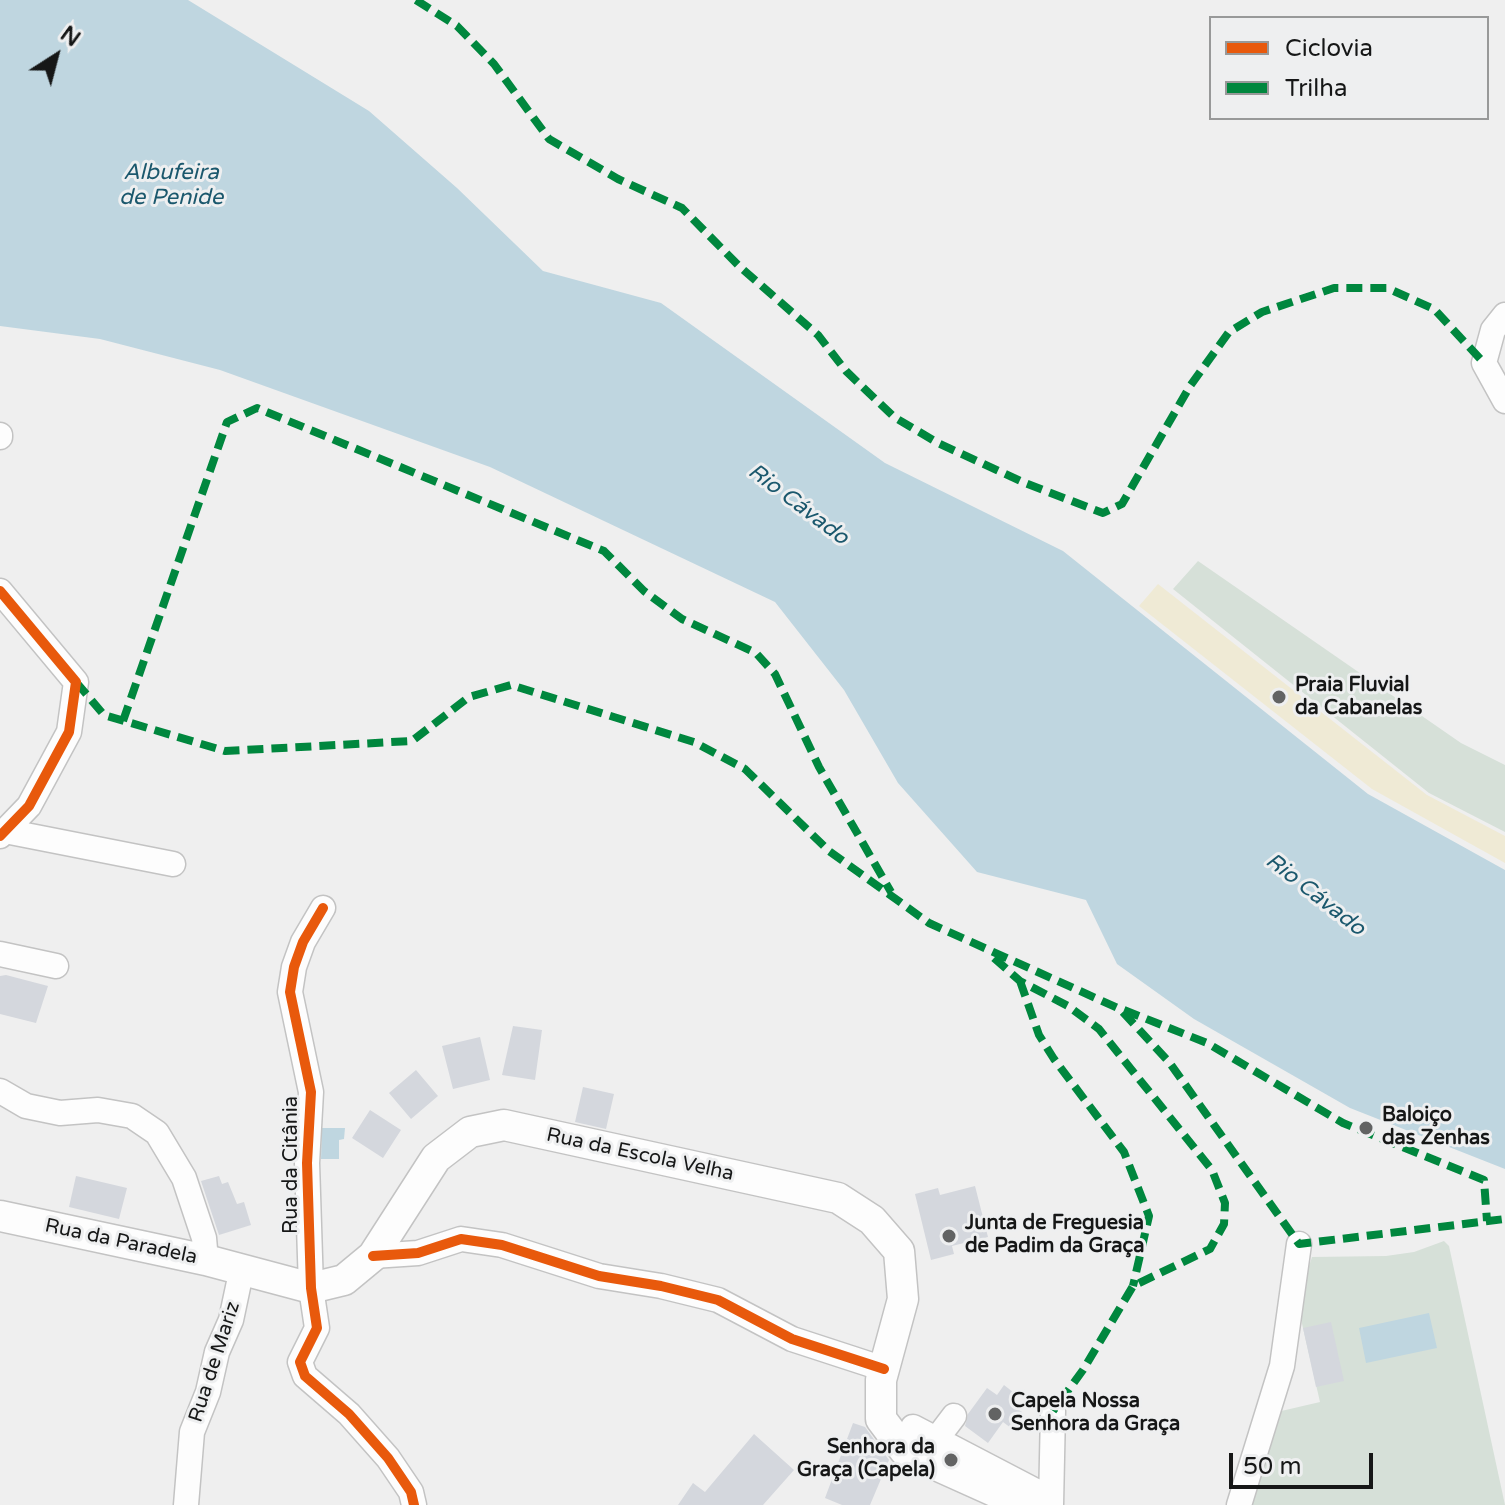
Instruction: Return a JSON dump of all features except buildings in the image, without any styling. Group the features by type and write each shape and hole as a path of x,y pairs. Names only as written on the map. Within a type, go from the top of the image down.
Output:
{"main road":[{"name":"Rua da Escola Velha","path":"311,1288 344,1280 373,1256 436,1158 470,1132 504,1125 838,1198 872,1220 899,1251 903,1299 884,1369 881,1419 905,1451 980,1496 1042,1503"},
{"name":"Rua da Paradela","path":"0,1216 242,1268 311,1288"}],"street":[{"path":"1505,315 1493,330 1484,363 1505,401"},
{"path":"0,591 76,682 69,732 29,806 3,834"},
{"path":"3,834 173,864"},
{"name":"Rua da Citânia","path":"323,908 303,942 294,967 290,992 311,1092 307,1163 311,1288 317,1328 300,1362 305,1376 349,1414 388,1458 411,1492 414,1505"},
{"path":"0,954 56,966"},
{"path":"0,1091 26,1106 60,1113 98,1110 132,1116 157,1133 184,1178 204,1238 206,1260"},
{"path":"373,1256 418,1253 461,1239 502,1245 599,1276 661,1286 718,1300 792,1339 884,1369"},
{"path":"1239,1505 1282,1366 1299,1244"},
{"name":"Rua de Mariz","path":"186,1505 192,1432 208,1392 217,1352 231,1320 242,1268"},
{"path":"913,1427 1042,1503 1053,1411"},
{"path":"935,1441 954,1416"}],"shaded area":[{"path":"1198,561 1461,743 1505,765 1505,832 1429,793 1173,589"},
{"path":"1444,1241 1449,1246 1505,1505 1250,1505 1277,1412 1320,1402 1297,1302 1312,1257 1386,1256 1414,1252"}],"sand":[{"name":"Praia Fluvial da Cabanelas","path":"1158,584 1427,795 1505,836 1505,863 1372,789 1139,606"}],"water":[{"name":"Albufeira de Penide","path":"0,0 188,0 369,111 457,188 543,271 661,303 885,463 1063,551 1368,794 1505,870 1505,1169 1350,1108 1194,1019 1117,964 1086,900 977,872 898,783 844,690 775,602 490,467 220,370 100,339 0,326"},
{"path":"322,1128 345,1128 344,1139 339,1140 339,1159 321,1159"},
{"path":"1429,1313 1437,1348 1366,1363 1359,1328"}],"marked path":[{"path":"416,0 457,26 494,64 549,139 618,179 682,208 740,267 818,335 846,371 894,417 938,443 1025,483 1103,513 1122,504 1190,386 1229,332 1262,312 1334,288 1387,288 1434,309 1484,363"},
{"path":"123,721 227,422 257,408 604,551 644,591 682,619 756,653 775,674 819,767 891,892"},
{"path":"76,682 104,715 225,751 412,741 469,697 511,685 694,742 745,769 829,851 929,923 1120,1009 1169,1062 1299,1244 1505,1219"},
{"path":"994,958 1020,981 1068,1006 1099,1029 1212,1170 1225,1203 1224,1224 1210,1249 1133,1286 1083,1370 1053,1411"},
{"path":"1020,981 1039,1035 1124,1152 1149,1216 1133,1286"},
{"path":"1124,1010 1207,1043 1343,1123 1484,1180 1487,1221"}],"cycle path":[{"path":"0,591 76,682 69,732 29,806 0,836"},
{"path":"323,908 303,942 294,967 290,992 311,1092 307,1163 311,1288 317,1328 300,1362 305,1376 349,1414 388,1458 411,1492 414,1505"},
{"path":"373,1256 418,1253 461,1239 502,1245 599,1276 661,1286 718,1300 792,1339 884,1369"}],"place":[{"name":"Praia Fluvial da Cabanelas","path":"1279,697"},
{"name":"Baloiço das Zenhas","path":"1366,1128"},
{"name":"Junta de Freguesia de Padim da Graça","path":"949,1236"},
{"name":"Capela Nossa Senhora da Graça","path":"995,1414"},
{"name":"Senhora da Graça (Capela)","path":"951,1460"}],"water label":[{"name":"Rio Cávado","path":"798,505"},
{"name":"Rio Cávado","path":"1315,895"}]}
